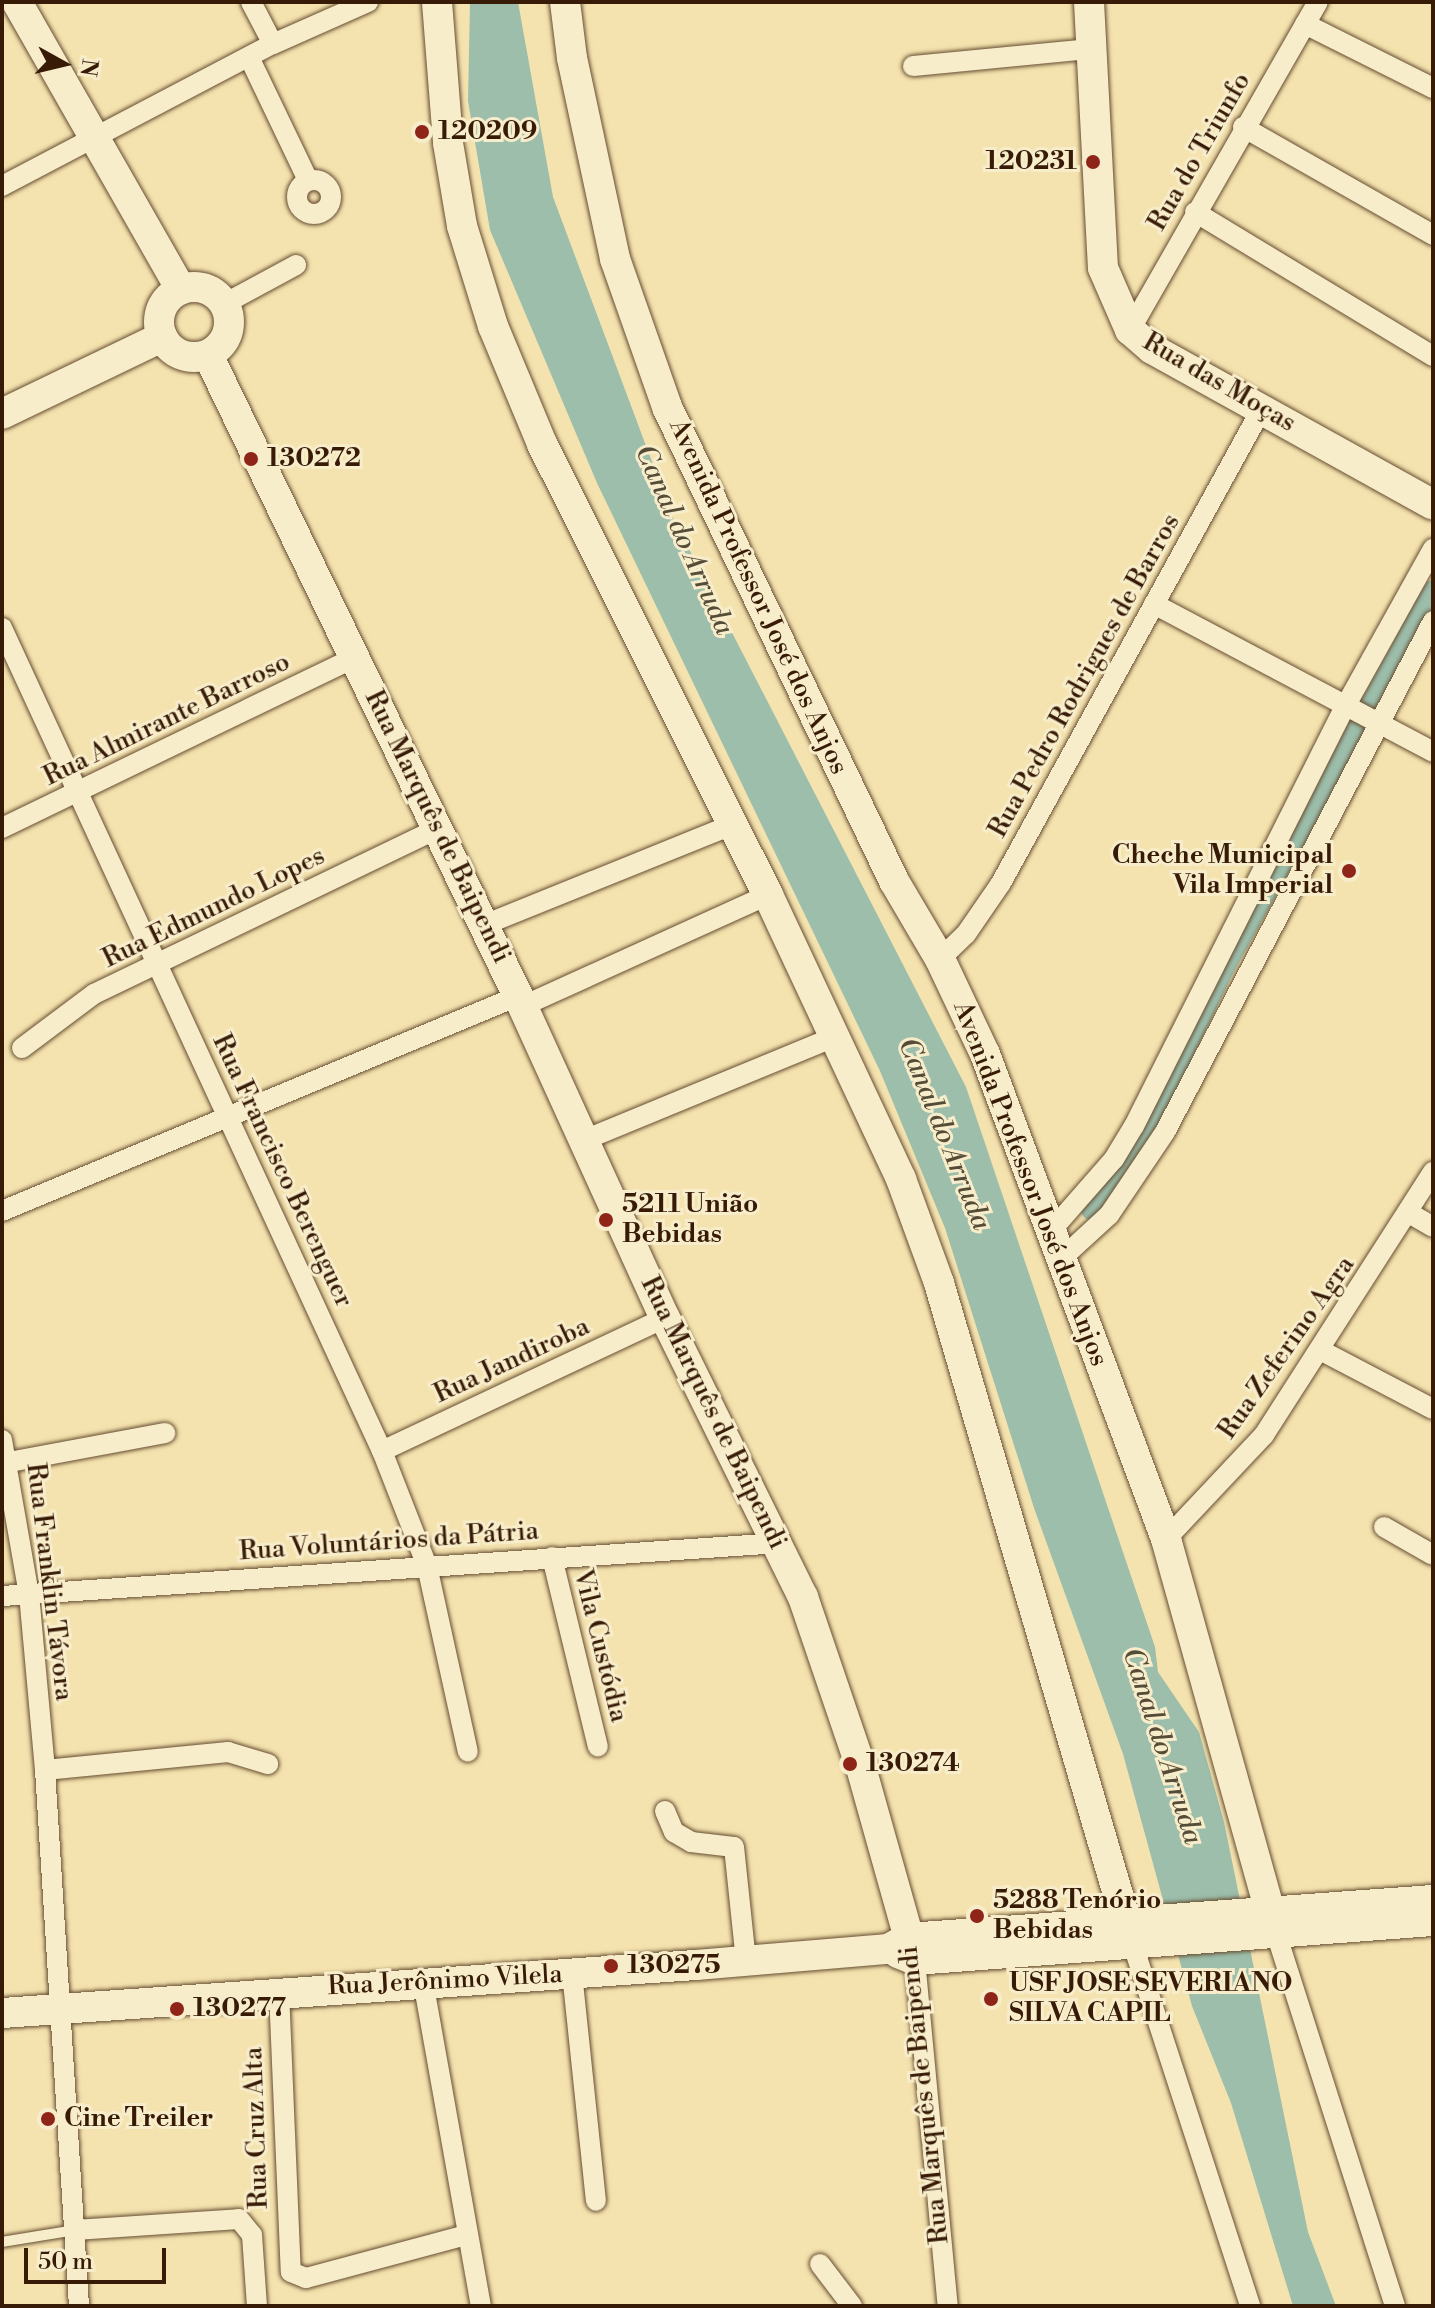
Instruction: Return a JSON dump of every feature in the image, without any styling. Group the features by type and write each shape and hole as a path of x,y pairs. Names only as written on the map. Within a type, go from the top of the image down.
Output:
{"main road":[{"path":"17,2 181,289"},
{"path":"437,2 448,143 462,226 493,326 542,444 837,1036 901,1179 939,1283 1143,1931"},
{"name":"Avenida Professor José dos Anjos","path":"565,2 572,58 615,259 667,407 887,867 940,959 985,1054 1166,1539 1266,1923"},
{"name":"Rua das Moças","path":"1089,2 1103,268 1130,330 1152,349 1433,505"},
{"path":"181,289 205,289 224,304 228,333 208,355 186,357 162,337 163,305 181,289"},
{"path":"2,414 162,337"},
{"name":"Rua Marquês de Baipendi","path":"208,355 484,925 665,1318 779,1543 828,1665 904,1949"},
{"path":"1266,1923 1433,1900"},
{"path":"1266,1923 1433,1921"},
{"name":"Rua Jerônimo Vilela","path":"2,2013 1266,1923"}],"street":[{"path":"251,2 273,44"},
{"path":"2,186 273,44 368,2"},
{"name":"Rua do Triunfo","path":"1130,330 1243,127 1318,2"},
{"path":"1305,24 1433,88"},
{"path":"913,66 1091,49"},
{"path":"249,57 308,180"},
{"path":"1243,127 1433,235"},
{"path":"1195,212 1433,356"},
{"path":"224,304 296,265"},
{"name":"Rua Pedro Rodrigues de Barros","path":"940,959 966,934 995,892 1262,408"},
{"path":"1055,1246 1134,1126 1348,707 1433,549"},
{"path":"1154,604 1433,752"},
{"path":"1055,1246 1090,1235 1142,1171 1433,621"},
{"name":"Rua Francisco Berenguer","path":"2,628 7,650 79,792 382,1451 427,1566 468,1752"},
{"name":"Rua Almirante Barroso","path":"2,828 355,657"},
{"path":"484,925 731,825"},
{"name":"Rua Edmundo Lopes","path":"22,1048 94,994 437,829"},
{"path":"2,1211 520,1001 768,895"},
{"path":"582,1141 837,1036"},
{"name":"Rua Zeferino Agra","path":"1166,1539 1264,1435 1322,1351 1433,1172"},
{"path":"1409,1213 1433,1227"},
{"name":"Rua Jandiroba","path":"382,1451 665,1318"},
{"path":"1322,1351 1433,1409"},
{"path":"9,1462 165,1433"},
{"name":"Rua Franklin Távora","path":"2,1440 9,1462 29,1594 45,1770 57,2009 79,2306"},
{"path":"1384,1527 1433,1555"},
{"name":"Rua Voluntários da Pátria","path":"2,1596 779,1543"},
{"name":"Vila Custódia","path":"552,1557 598,1747"},
{"path":"45,1770 228,1752 268,1764"},
{"path":"665,1811 674,1832 691,1842 734,1847 746,1961"},
{"name":"Avenida Professor José dos Anjos","path":"1266,1923 1395,2306"},
{"path":"1143,1931 1250,2306"},
{"name":"Rua Marquês de Baipendi","path":"904,1949 948,2306"},
{"path":"572,1973 596,2201"},
{"path":"423,1981 481,2306"},
{"name":"Rua Cruz Alta","path":"279,1991 287,2265 291,2272 306,2278 467,2235"},
{"path":"75,2230 239,2219 252,2235 257,2306"},
{"path":"820,2264 852,2306"}],"lane":[{"path":"2,2242 75,2230"}],"water":[{"name":"Canal do Arruda","path":"470,2 518,2 553,197 673,518 966,1087 1155,1647 1158,1672 1199,1732 1224,1822 1308,2232 1336,2306 1293,2306 1231,2103 1192,2006 1123,1754 1034,1508 945,1228 880,1071 597,483 490,230 468,101"}],"waterway":[{"path":"1091,1210 1124,1177 1223,971 1433,590"}],"place":[{"name":"120209","path":"422,132"},
{"name":"120231","path":"1093,162"},
{"name":"130272","path":"251,459"},
{"name":"Cheche Municipal Vila Imperial","path":"1349,871"},
{"name":"5211 União Bebidas","path":"606,1220"},
{"name":"130274","path":"850,1764"},
{"name":"5288 Tenório Bebidas","path":"977,1916"},
{"name":"130275","path":"611,1966"},
{"name":"USF JOSE SEVERIANO SILVA CAPIL","path":"991,1999"},
{"name":"130277","path":"177,2009"},
{"name":"Cine Treiler","path":"48,2119"}]}
